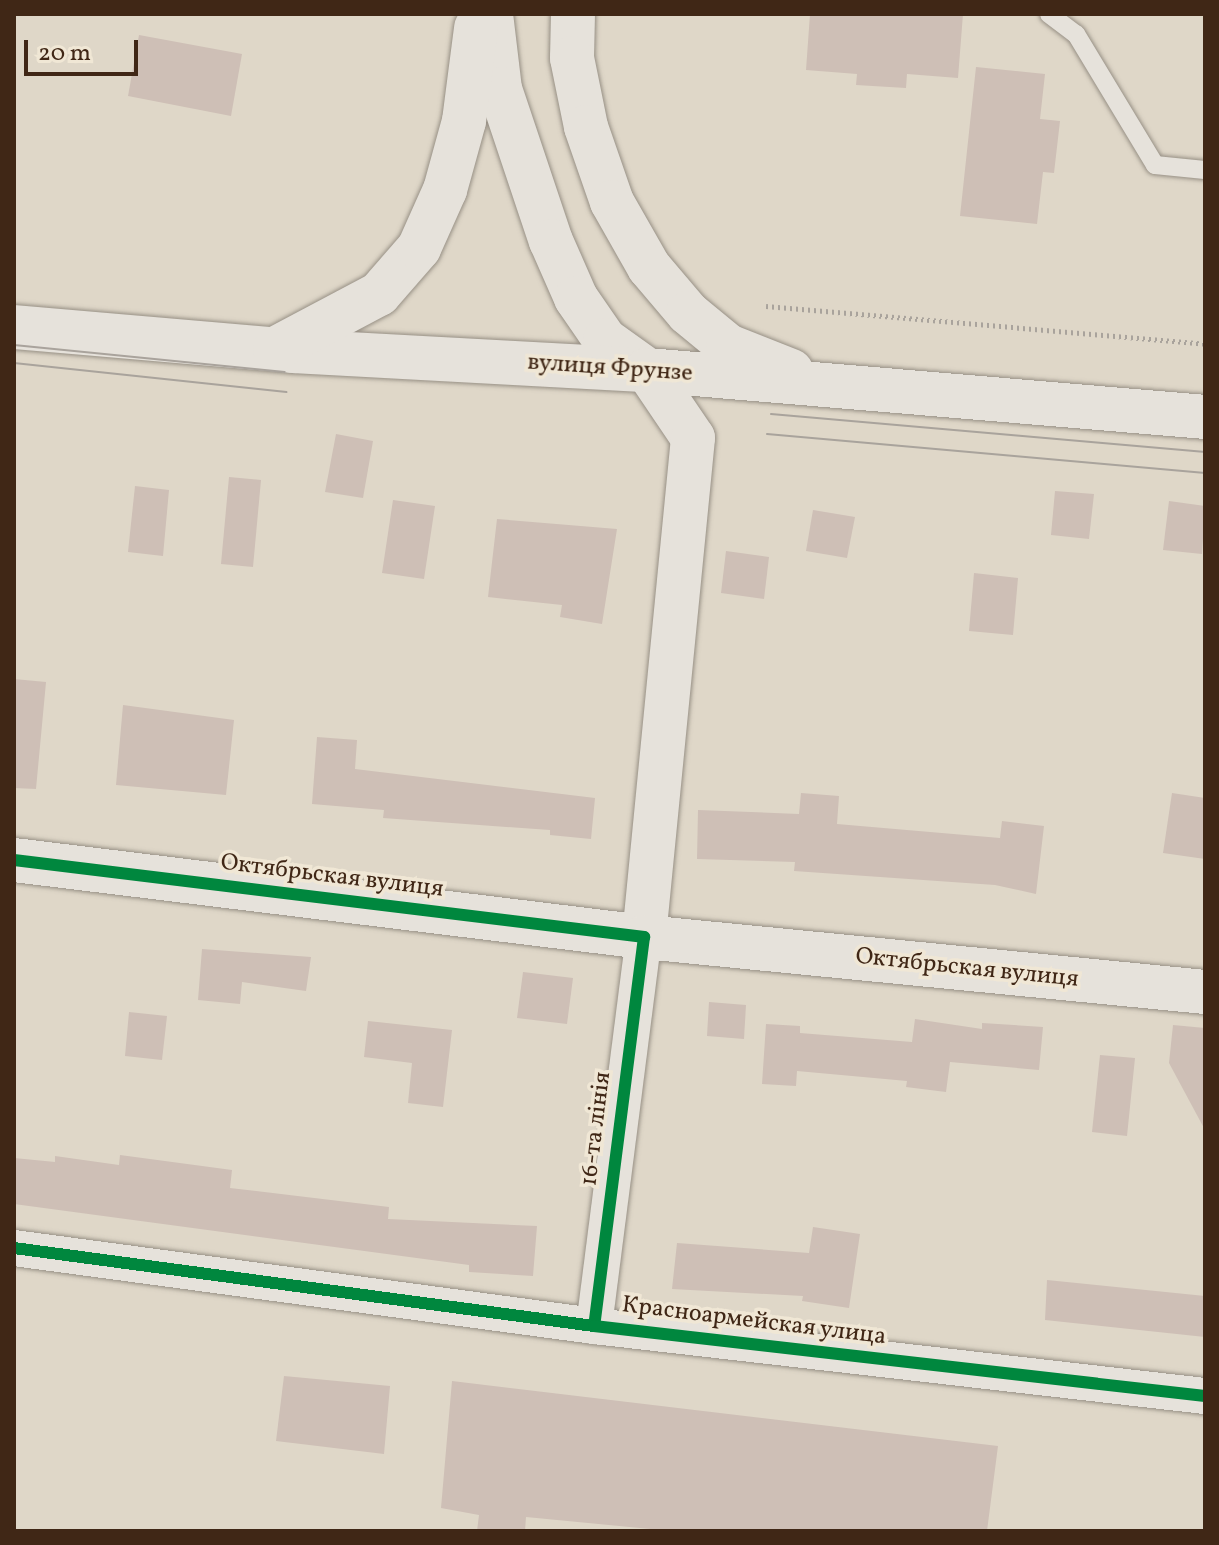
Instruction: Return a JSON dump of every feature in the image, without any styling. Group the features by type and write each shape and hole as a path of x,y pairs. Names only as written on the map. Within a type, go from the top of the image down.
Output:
{"main road":[{"path":"274,349 379,294 419,248 445,190 464,121 477,14"},
{"path":"491,14 500,89 551,241 576,298 605,340 647,370"},
{"path":"573,14 572,58 586,127 612,202 649,267 688,313 728,346 826,385"},
{"name":"вулиця Фрунзе","path":"14,327 274,349 647,370 1205,417"},
{"name":"16-та лінія","path":"644,937 693,438 647,370"},
{"name":"Октябрьская вулиця","path":"14,860 644,937 1205,992"}],"street":[{"name":"16-та лінія","path":"594,1326 644,937"},
{"name":"Красноармейская улица","path":"14,1248 594,1326 1205,1396"}],"lane":[{"path":"1049,14 1076,34 1155,165 1205,170"}],"path":[{"path":"766,306 1205,344"}],"building":[{"path":"810,14 963,14 958,78 907,74 906,88 856,85 857,74 806,70"},
{"path":"139,35 242,54 231,116 128,96"},
{"path":"976,67 1045,74 1040,119 1060,121 1054,173 1043,172 1037,224 960,216"},
{"path":"336,434 373,441 363,498 325,492"},
{"path":"229,477 261,480 253,567 221,564"},
{"path":"135,486 169,490 163,556 128,552"},
{"path":"1055,491 1094,494 1089,539 1051,535"},
{"path":"393,500 435,506 424,579 382,573"},
{"path":"1169,501 1205,506 1202,554 1163,550"},
{"path":"813,510 855,517 847,558 806,551"},
{"path":"497,519 617,529 602,624 560,617 562,605 488,597"},
{"path":"726,551 769,557 764,599 721,593"},
{"path":"974,573 1018,578 1013,635 969,631"},
{"path":"14,679 46,682 36,789 14,788"},
{"path":"123,705 234,720 226,795 116,785"},
{"path":"317,737 357,740 355,769 595,798 591,839 550,835 550,830 383,818 384,810 312,804"},
{"path":"801,793 839,796 837,824 1000,838 1002,821 1044,826 1036,894 995,885 794,871 795,862 697,859 698,810 799,814"},
{"path":"1172,793 1205,798 1205,859 1163,853"},
{"path":"202,949 311,957 306,991 242,982 240,1004 198,1000"},
{"path":"523,972 573,978 567,1024 517,1018"},
{"path":"709,1002 746,1005 744,1039 707,1036"},
{"path":"129,1012 167,1016 162,1060 125,1056"},
{"path":"915,1019 982,1029 982,1023 1043,1027 1039,1070 950,1062 946,1092 906,1087 907,1081 797,1071 796,1086 762,1084 766,1024 800,1026 800,1033 912,1042"},
{"path":"368,1021 452,1030 443,1107 408,1103 412,1063 364,1057"},
{"path":"1173,1025 1205,1028 1205,1130 1169,1063"},
{"path":"1100,1055 1135,1058 1127,1136 1092,1132"},
{"path":"120,1155 232,1170 230,1188 389,1207 388,1219 537,1226 533,1276 469,1272 469,1265 14,1204 14,1158 55,1162 55,1156 119,1165"},
{"path":"813,1227 860,1234 849,1308 802,1301 803,1296 672,1289 677,1243 809,1253"},
{"path":"1047,1280 1205,1296 1205,1337 1045,1320"},
{"path":"284,1376 390,1386 384,1454 276,1441"},
{"path":"452,1381 998,1446 987,1531 671,1531 526,1517 525,1531 477,1531 479,1515 441,1508"}],"tram line":[{"path":"14,345 285,372"},
{"path":"14,363 286,392"},
{"path":"771,414 1205,452"},
{"path":"767,434 1205,473"}],"cycle path":[{"path":"14,860 644,937 594,1326"},
{"path":"14,1248 594,1326 1205,1396"}]}
